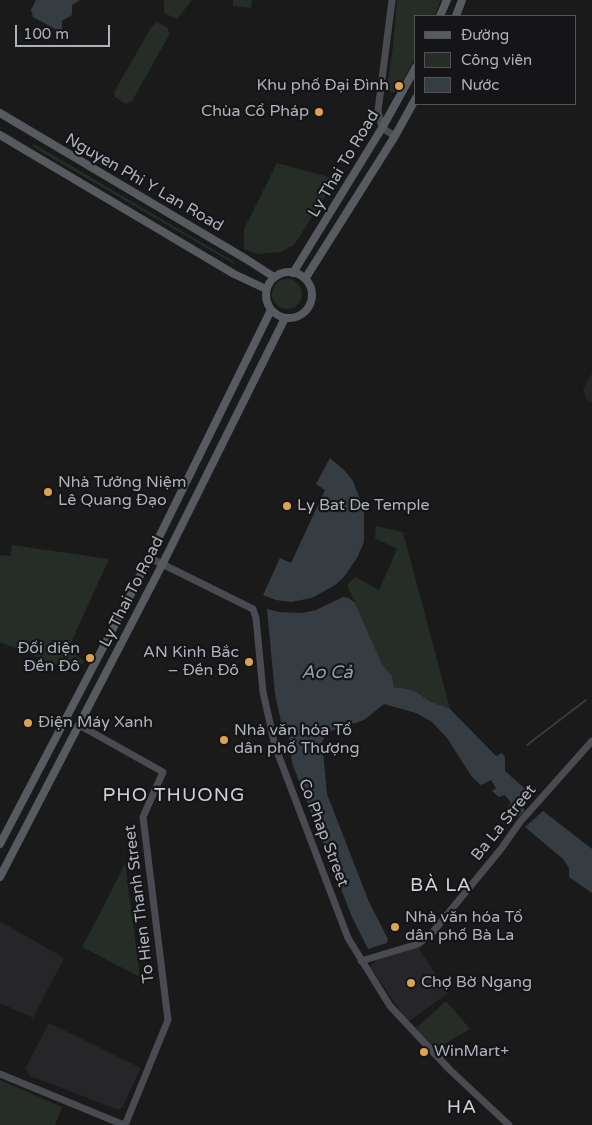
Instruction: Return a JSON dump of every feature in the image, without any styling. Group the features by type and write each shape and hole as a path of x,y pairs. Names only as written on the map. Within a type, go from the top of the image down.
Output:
{"main road":[{"path":"440,15 447,0"},
{"path":"456,15 462,0"},
{"name":"Ly Thai To Road","path":"293,273 382,128 414,71"},
{"name":"Ly Thai To Road","path":"306,280 395,136 414,102"},
{"name":"Nguyen Phi Y Lan Road","path":"0,113 246,259 274,278"},
{"name":"Nguyen Phi Y Lan Road","path":"0,136 234,274 266,289"},
{"path":"282,273 293,273 306,280 312,292 309,306 299,316 285,318 271,310 267,302 266,289 274,278 282,273"},
{"name":"Ly Thai To Road","path":"0,844 148,557 271,310"},
{"name":"Ly Thai To Road","path":"0,877 162,565 285,318"},
{"path":"66,718 79,725"}],"street":[{"path":"392,0 378,104 382,128 395,136"},
{"name":"Co Phap Street","path":"148,557 248,605 255,613 263,692 275,746 345,931 361,961 390,1006 450,1070 509,1125"},
{"name":"To Hien Thanh Street","path":"79,725 163,772 143,817 168,1020 125,1125"},
{"name":"Ba La Street","path":"361,961 418,944 432,934 501,849 520,822 592,741"},
{"path":"0,1074 125,1125"}],"shaded area":[{"path":"592,373 592,402 586,399 583,389"},
{"path":"0,921 64,958 33,1018 0,1003"},
{"name":"Chợ Bờ Ngang","path":"417,946 448,993 408,1022 370,967 376,960"},
{"path":"49,1023 141,1068 122,1108 119,1110 30,1076 25,1069"}],"green space":[{"path":"164,0 192,0 177,19 164,13"},
{"path":"233,0 252,0 251,8 233,6"},
{"path":"397,0 441,0 434,15 414,15 414,60 399,88 393,93 387,87"},
{"path":"157,22 168,28 169,35 132,101 126,104 115,97 114,92 152,26"},
{"path":"34,144 233,261 234,264 35,148 32,146"},
{"path":"277,163 336,179 294,245 280,252 257,254 244,249 244,229"},
{"path":"287,279 293,280 301,288 301,300 293,308 287,309 281,308 273,300 272,294 273,288 281,280"},
{"path":"376,526 403,532 450,709 429,701 415,691 402,688 394,689 392,676 382,664 347,585 355,577 379,590 397,549 375,538"},
{"path":"12,545 109,559 68,649 84,661 77,673 0,642 0,555 11,556"},
{"path":"125,864 140,977 83,946"},
{"path":"446,1001 470,1029 436,1049 416,1028"},
{"path":"0,1080 62,1107 55,1125 0,1125"}],"water":[{"path":"36,0 80,0 72,5 72,15 62,21 62,29 57,30 33,17 31,10"},
{"path":"330,458 353,481 364,510 364,542 357,558 344,577 335,585 312,598 291,602 276,600 263,595 280,558 291,563 325,490 316,484"},
{"name":"Ao Cả","path":"343,597 349,598 355,603 382,664 392,676 394,688 415,691 429,701 450,709 496,756 502,753 505,757 505,771 531,794 521,805 525,811 518,817 507,809 511,803 505,795 499,797 492,791 496,788 491,780 481,785 472,777 447,738 432,722 416,713 384,704 364,720 331,731 325,736 322,742 327,794 369,902 388,939 387,943 368,949 352,917 292,763 289,736 283,731 275,694 267,609 279,612 302,613 316,610"},
{"path":"543,811 592,849 592,893 569,877 569,868 563,859 525,827"}],"waterway":[{"path":"527,745 586,700"}],"place":[{"name":"Khu phố Đại Đình","path":"399,86"},
{"name":"Chùa Cổ Pháp","path":"319,112"},
{"name":"Nhà Tưởng Niệm Lê Quang Đạo","path":"48,492"},
{"name":"Ly Bat De Temple","path":"287,506"},
{"name":"Đối diện Đền Đô","path":"90,658"},
{"name":"AN Kinh Bắc – Đền Đô","path":"249,662"},
{"name":"Điện Máy Xanh","path":"28,723"},
{"name":"Nhà văn hóa Tổ dân phố Thượng","path":"224,740"},
{"name":"Nhà văn hóa Tổ dân phố Bà La","path":"395,927"},
{"name":"Chợ Bờ Ngang","path":"411,983"},
{"name":"WinMart+","path":"424,1052"}],"district":[{"name":"PHO THUONG","path":"174,796"},
{"name":"BÀ LA","path":"441,886"},
{"name":"HA","path":"462,1108"}]}
